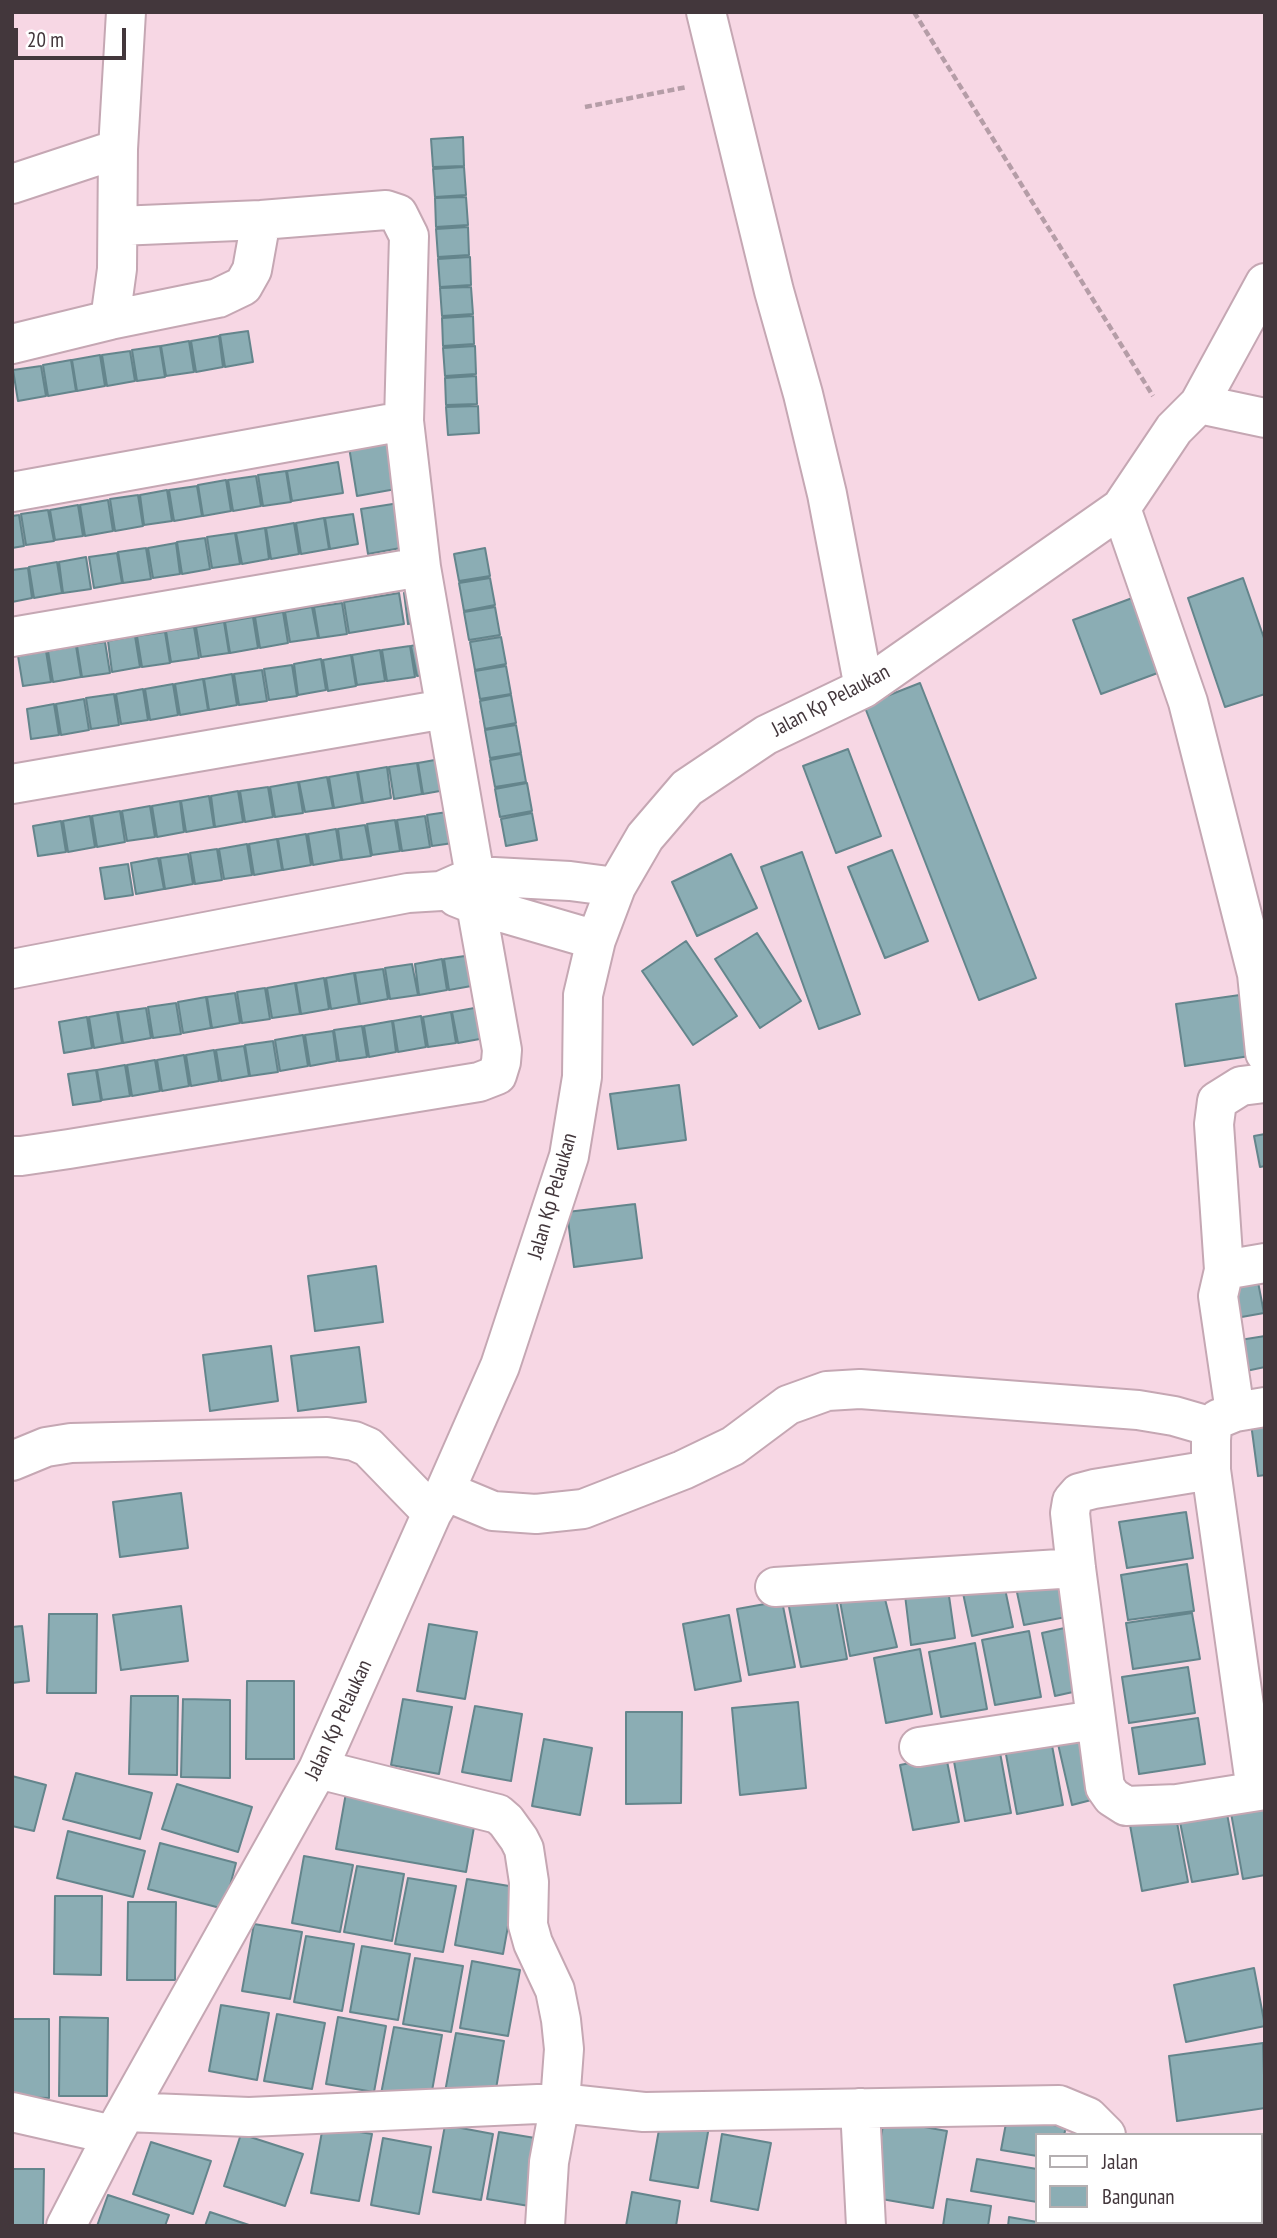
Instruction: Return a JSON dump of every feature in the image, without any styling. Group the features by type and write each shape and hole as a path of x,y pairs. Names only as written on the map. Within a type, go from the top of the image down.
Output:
{"street":[{"path":"110,320 117,269 118,149 126,12"},
{"path":"706,12 827,494 864,688"},
{"path":"12,184 118,149"},
{"path":"12,1156 479,1082 498,1075 502,1050 464,891 445,709 421,566 404,421 409,236 398,215 386,210 261,220 118,226"},
{"path":"12,344 218,298 243,286 252,270 261,220"},
{"name":"Jalan Kp Pelaukan","path":"66,2226 318,1769 500,1366 569,1156 582,1077 583,995 596,940 616,887 645,837 687,789 766,735 864,688 1121,508 1187,417 1265,283"},
{"path":"1187,417 1265,418"},
{"path":"12,492 404,421"},
{"path":"1121,508 1188,702 1257,974 1265,1053"},
{"path":"12,637 421,566"},
{"path":"12,784 445,709"},
{"path":"12,969 408,893 464,891 570,881 616,887"},
{"path":"464,891 596,940"},
{"path":"1211,1470 1079,1493 1072,1501 1070,1513 1076,1567 1105,1787 1112,1797 1126,1806 1177,1804 1260,1790 1250,1645 1211,1470 1237,1415 1218,1296 1224,1270 1214,1124 1217,1101 1241,1086 1265,1083"},
{"path":"1224,1270 1265,1263"},
{"path":"12,1461 46,1447 71,1443 327,1437 354,1441 368,1447 438,1502 493,1511 536,1514 583,1509 683,1470 733,1446 788,1405 827,1391 860,1389 1138,1410 1174,1416 1237,1415"},
{"path":"775,1587 1076,1567"},
{"path":"919,1746 1095,1720"},
{"path":"318,1769 498,1814 513,1830 524,1849 529,1882 528,1925 533,1943 555,1990 564,2049 560,2103 549,2162 545,2226"},
{"path":"12,2112 120,2124 560,2103 644,2112 1059,2105 1088,2117 1104,2133"},
{"path":"860,2108 866,2226"}],"path":[{"path":"914,12 1187,417"},
{"path":"584,107 721,80"}],"building":[{"path":"463,137 464,166 433,167 431,139"},
{"path":"464,167 466,195 435,197 433,169"},
{"path":"466,197 468,225 436,227 435,198"},
{"path":"468,227 469,255 438,257 436,229"},
{"path":"470,257 471,285 440,287 438,259"},
{"path":"471,287 473,314 442,316 440,288"},
{"path":"473,316 474,344 443,346 442,318"},
{"path":"248,331 253,362 225,367 220,335"},
{"path":"219,336 223,367 196,372 191,341"},
{"path":"189,341 194,372 166,376 161,346"},
{"path":"160,346 165,377 137,381 132,350"},
{"path":"475,346 476,374 445,376 443,348"},
{"path":"130,351 135,381 107,386 102,355"},
{"path":"100,355 105,386 77,391 72,360"},
{"path":"71,360 76,391 48,396 43,365"},
{"path":"41,366 46,396 18,401 13,370"},
{"path":"476,376 477,404 446,405 445,378"},
{"path":"478,406 479,433 448,435 446,407"},
{"path":"399,439 407,487 357,496 349,447"},
{"path":"338,462 343,493 292,501 287,471"},
{"path":"286,471 291,502 263,506 258,475"},
{"path":"256,476 261,506 233,511 228,480"},
{"path":"226,480 231,511 203,516 198,485"},
{"path":"197,486 202,516 174,521 169,490"},
{"path":"167,490 172,521 144,525 140,495"},
{"path":"138,495 143,526 115,531 110,499"},
{"path":"108,500 113,531 85,536 80,505"},
{"path":"399,503 406,547 368,554 361,509"},
{"path":"78,505 83,536 55,540 50,510"},
{"path":"48,510 54,541 26,545 21,514"},
{"path":"353,514 358,544 330,549 325,518"},
{"path":"19,515 24,546 12,548 12,516"},
{"path":"324,518 329,549 301,554 296,523"},
{"path":"294,523 299,554 271,559 266,528"},
{"path":"265,528 269,559 242,564 236,533"},
{"path":"235,533 240,564 212,568 207,537"},
{"path":"205,538 210,569 182,574 177,542"},
{"path":"176,543 180,574 153,578 148,548"},
{"path":"146,548 151,579 123,583 118,552"},
{"path":"485,548 490,576 459,581 454,554"},
{"path":"117,553 122,583 94,588 89,557"},
{"path":"86,557 91,589 63,593 59,562"},
{"path":"57,562 62,593 34,598 29,567"},
{"path":"28,568 32,598 12,602 12,570"},
{"path":"490,578 495,605 464,611 459,583"},
{"path":"1243,578 1265,641 1265,694 1225,707 1188,598"},
{"path":"416,592 420,622 408,624 404,593"},
{"path":"399,593 404,624 349,633 344,602"},
{"path":"1135,597 1163,671 1101,694 1073,620"},
{"path":"342,603 347,634 319,638 314,607"},
{"path":"312,607 318,638 290,642 285,612"},
{"path":"495,607 500,635 469,640 464,612"},
{"path":"283,612 288,643 260,648 255,617"},
{"path":"253,617 258,648 230,653 225,622"},
{"path":"224,622 229,653 201,657 196,627"},
{"path":"194,627 199,658 171,662 166,631"},
{"path":"165,632 170,663 142,667 137,636"},
{"path":"135,636 140,667 112,672 108,641"},
{"path":"501,637 506,664 475,670 470,642"},
{"path":"105,642 110,673 82,677 77,646"},
{"path":"425,643 431,674 417,676 411,646"},
{"path":"76,646 81,677 53,682 48,651"},
{"path":"410,646 415,677 387,681 382,650"},
{"path":"380,650 385,681 357,685 352,655"},
{"path":"46,651 51,682 23,686 18,656"},
{"path":"351,655 356,686 328,691 323,660"},
{"path":"321,659 326,690 298,695 294,664"},
{"path":"292,665 297,696 269,700 264,669"},
{"path":"506,666 511,694 480,699 475,671"},
{"path":"262,670 267,701 239,705 234,674"},
{"path":"232,674 237,705 209,710 204,679"},
{"path":"203,679 208,710 180,715 175,684"},
{"path":"920,683 1036,978 979,1000 864,705"},
{"path":"173,684 178,715 150,720 145,689"},
{"path":"143,689 148,720 121,724 116,694"},
{"path":"114,694 119,725 91,729 86,698"},
{"path":"511,695 516,723 485,729 480,701"},
{"path":"84,699 89,730 61,735 56,704"},
{"path":"54,704 59,735 31,739 27,709"},
{"path":"516,725 521,753 490,758 485,730"},
{"path":"848,749 881,836 836,853 803,766"},
{"path":"521,754 526,782 495,787 490,760"},
{"path":"446,758 451,789 423,794 418,763"},
{"path":"417,763 422,794 394,799 389,767"},
{"path":"387,767 391,798 363,803 358,772"},
{"path":"357,772 362,803 334,808 329,777"},
{"path":"327,777 333,808 305,812 299,782"},
{"path":"298,782 303,813 275,817 270,787"},
{"path":"527,783 532,811 500,817 495,789"},
{"path":"268,787 273,817 245,822 240,791"},
{"path":"238,791 243,822 215,827 211,796"},
{"path":"209,796 214,827 186,832 181,801"},
{"path":"180,801 184,832 157,837 152,806"},
{"path":"150,806 155,837 127,841 122,811"},
{"path":"120,811 125,842 97,847 92,816"},
{"path":"454,811 460,842 432,846 427,815"},
{"path":"532,813 537,840 506,846 501,819"},
{"path":"90,816 95,847 68,852 63,821"},
{"path":"425,816 430,847 402,851 397,820"},
{"path":"395,820 400,851 372,855 367,824"},
{"path":"61,821 66,852 38,856 33,826"},
{"path":"365,825 371,856 342,860 338,829"},
{"path":"336,829 341,860 313,865 308,834"},
{"path":"306,834 311,865 283,870 278,839"},
{"path":"277,839 282,870 254,875 249,844"},
{"path":"247,844 252,875 224,879 219,849"},
{"path":"217,849 222,880 195,884 190,853"},
{"path":"892,850 928,941 885,958 848,867"},
{"path":"802,852 860,1014 819,1029 761,867"},
{"path":"188,854 193,884 165,889 160,858"},
{"path":"731,854 757,908 697,936 672,882"},
{"path":"158,858 164,889 136,894 131,863"},
{"path":"128,864 133,895 105,899 100,868"},
{"path":"757,933 801,1001 760,1028 715,959"},
{"path":"686,941 737,1016 693,1045 642,971"},
{"path":"472,955 477,985 449,990 444,959"},
{"path":"442,959 447,990 419,995 415,964"},
{"path":"412,964 418,995 390,999 385,968"},
{"path":"383,969 388,999 360,1004 355,973"},
{"path":"354,973 359,1004 331,1009 326,978"},
{"path":"324,978 329,1009 301,1014 296,983"},
{"path":"295,983 300,1014 272,1018 267,988"},
{"path":"265,988 270,1019 242,1023 237,992"},
{"path":"235,993 240,1023 212,1028 207,997"},
{"path":"1247,994 1256,1055 1185,1066 1176,1004"},
{"path":"206,997 211,1028 183,1033 178,1002"},
{"path":"176,1003 181,1034 153,1038 148,1007"},
{"path":"480,1007 485,1038 458,1043 452,1012"},
{"path":"146,1008 151,1038 123,1043 118,1012"},
{"path":"117,1012 122,1043 94,1048 89,1017"},
{"path":"451,1012 456,1043 428,1047 423,1017"},
{"path":"421,1016 426,1047 398,1052 393,1021"},
{"path":"87,1017 92,1048 64,1053 59,1022"},
{"path":"392,1021 396,1052 369,1057 364,1026"},
{"path":"362,1026 367,1057 339,1061 334,1030"},
{"path":"333,1031 337,1061 310,1066 305,1035"},
{"path":"303,1035 308,1066 280,1071 275,1040"},
{"path":"273,1041 278,1072 250,1076 245,1045"},
{"path":"244,1046 249,1076 221,1081 216,1050"},
{"path":"214,1050 219,1081 191,1086 186,1055"},
{"path":"184,1055 189,1086 162,1091 157,1060"},
{"path":"155,1060 160,1091 132,1096 127,1065"},
{"path":"125,1065 130,1096 102,1100 97,1070"},
{"path":"96,1070 101,1101 73,1105 68,1074"},
{"path":"679,1085 686,1140 618,1149 610,1094"},
{"path":"1265,1134 1265,1166 1260,1167 1254,1136"},
{"path":"635,1204 642,1258 574,1267 567,1212"},
{"path":"376,1266 383,1322 315,1331 308,1276"},
{"path":"1258,1282 1264,1313 1236,1318 1230,1288"},
{"path":"1265,1336 1265,1367 1246,1371 1240,1340"},
{"path":"271,1346 278,1401 210,1411 203,1355"},
{"path":"359,1347 366,1402 298,1411 291,1356"},
{"path":"1265,1413 1265,1475 1258,1476 1250,1416"},
{"path":"181,1493 188,1548 120,1557 113,1502"},
{"path":"1186,1512 1193,1558 1127,1568 1119,1522"},
{"path":"1187,1564 1194,1611 1128,1620 1121,1575"},
{"path":"1058,1574 1066,1617 1024,1625 1015,1583"},
{"path":"1004,1584 1013,1627 972,1636 963,1593"},
{"path":"882,1587 897,1647 850,1656 838,1590"},
{"path":"948,1589 955,1638 911,1645 905,1595"},
{"path":"835,1593 847,1659 801,1667 788,1602"},
{"path":"782,1601 795,1667 749,1675 737,1609"},
{"path":"181,1606 188,1661 121,1670 113,1615"},
{"path":"1192,1613 1200,1659 1133,1669 1126,1623"},
{"path":"49,1614 97,1614 96,1693 47,1693"},
{"path":"729,1615 741,1681 695,1690 683,1624"},
{"path":"429,1624 477,1632 465,1699 417,1691"},
{"path":"22,1626 29,1681 12,1683 12,1627"},
{"path":"1069,1627 1082,1690 1055,1696 1042,1633"},
{"path":"1029,1631 1041,1697 995,1705 982,1640"},
{"path":"975,1643 987,1709 941,1717 929,1652"},
{"path":"920,1649 932,1714 886,1723 874,1658"},
{"path":"1188,1667 1195,1713 1129,1723 1122,1677"},
{"path":"247,1681 294,1681 294,1759 246,1759"},
{"path":"131,1696 178,1696 177,1775 129,1774"},
{"path":"183,1699 230,1700 230,1778 181,1777"},
{"path":"403,1699 452,1707 439,1774 391,1765"},
{"path":"798,1702 806,1788 740,1795 732,1708"},
{"path":"475,1706 522,1714 511,1781 462,1772"},
{"path":"626,1712 682,1712 681,1803 626,1804"},
{"path":"1198,1718 1205,1764 1139,1774 1132,1728"},
{"path":"1086,1737 1099,1798 1072,1805 1058,1744"},
{"path":"544,1739 592,1748 580,1815 532,1806"},
{"path":"1051,1740 1063,1805 1017,1814 1005,1749"},
{"path":"999,1747 1011,1813 965,1821 953,1756"},
{"path":"946,1756 959,1822 913,1830 900,1765"},
{"path":"76,1773 152,1793 140,1839 63,1819"},
{"path":"12,1776 46,1785 34,1831 12,1826"},
{"path":"177,1784 252,1807 238,1852 162,1829"},
{"path":"346,1793 476,1816 466,1872 336,1849"},
{"path":"1265,1807 1265,1875 1243,1879 1231,1813"},
{"path":"1226,1808 1238,1874 1192,1882 1179,1817"},
{"path":"1176,1817 1188,1882 1142,1891 1130,1825"},
{"path":"68,1831 145,1851 133,1897 57,1878"},
{"path":"160,1843 236,1863 224,1909 148,1889"},
{"path":"304,1856 353,1865 340,1932 292,1923"},
{"path":"357,1866 404,1874 392,1941 344,1932"},
{"path":"408,1878 456,1886 443,1952 395,1944"},
{"path":"467,1879 515,1887 503,1954 455,1945"},
{"path":"55,1896 102,1896 101,1975 54,1974"},
{"path":"128,1902 176,1902 175,1980 127,1980"},
{"path":"254,1924 302,1932 290,1999 242,1991"},
{"path":"306,1936 354,1944 342,2011 294,2002"},
{"path":"362,1946 410,1954 398,2020 350,2012"},
{"path":"415,1958 463,1966 451,2032 403,2024"},
{"path":"472,1961 520,1970 508,2036 460,2028"},
{"path":"1254,1968 1265,2026 1186,2042 1174,1985"},
{"path":"221,2005 269,2013 257,2080 209,2071"},
{"path":"277,2014 325,2023 312,2089 264,2081"},
{"path":"60,2017 108,2018 107,2096 59,2096"},
{"path":"338,2017 386,2026 374,2092 326,2084"},
{"path":"12,2019 49,2019 49,2098 12,2097"},
{"path":"394,2027 442,2035 430,2102 381,2094"},
{"path":"456,2033 504,2041 494,2101 445,2092"},
{"path":"1263,2043 1265,2108 1177,2121 1169,2056"},
{"path":"662,2113 710,2121 698,2188 650,2180"},
{"path":"1007,2118 1066,2127 1064,2133 1036,2133 1036,2156 1001,2150"},
{"path":"884,2120 947,2131 933,2208 870,2197"},
{"path":"445,2125 493,2134 481,2200 433,2192"},
{"path":"323,2126 372,2134 359,2201 311,2193"},
{"path":"499,2132 547,2140 535,2207 487,2199"},
{"path":"241,2134 303,2154 285,2206 224,2186"},
{"path":"722,2134 771,2143 758,2210 711,2201"},
{"path":"383,2138 431,2147 419,2214 371,2205"},
{"path":"151,2142 211,2161 193,2214 133,2194"},
{"path":"977,2159 1036,2169 1036,2202 971,2191"},
{"path":"12,2169 44,2169 43,2226 12,2226"},
{"path":"1265,2180 1265,2226 1255,2226 1263,2224"},
{"path":"632,2192 680,2201 676,2226 626,2226"},
{"path":"108,2195 169,2215 165,2226 97,2226"},
{"path":"947,2199 991,2206 988,2226 943,2226"},
{"path":"210,2212 252,2226 205,2226"},
{"path":"1009,2217 1036,2222 1036,2224 1062,2226 1008,2226"},
{"path":"1078,2224 1128,2226 1078,2226"},
{"path":"1166,2224 1217,2226 1167,2226"}]}
